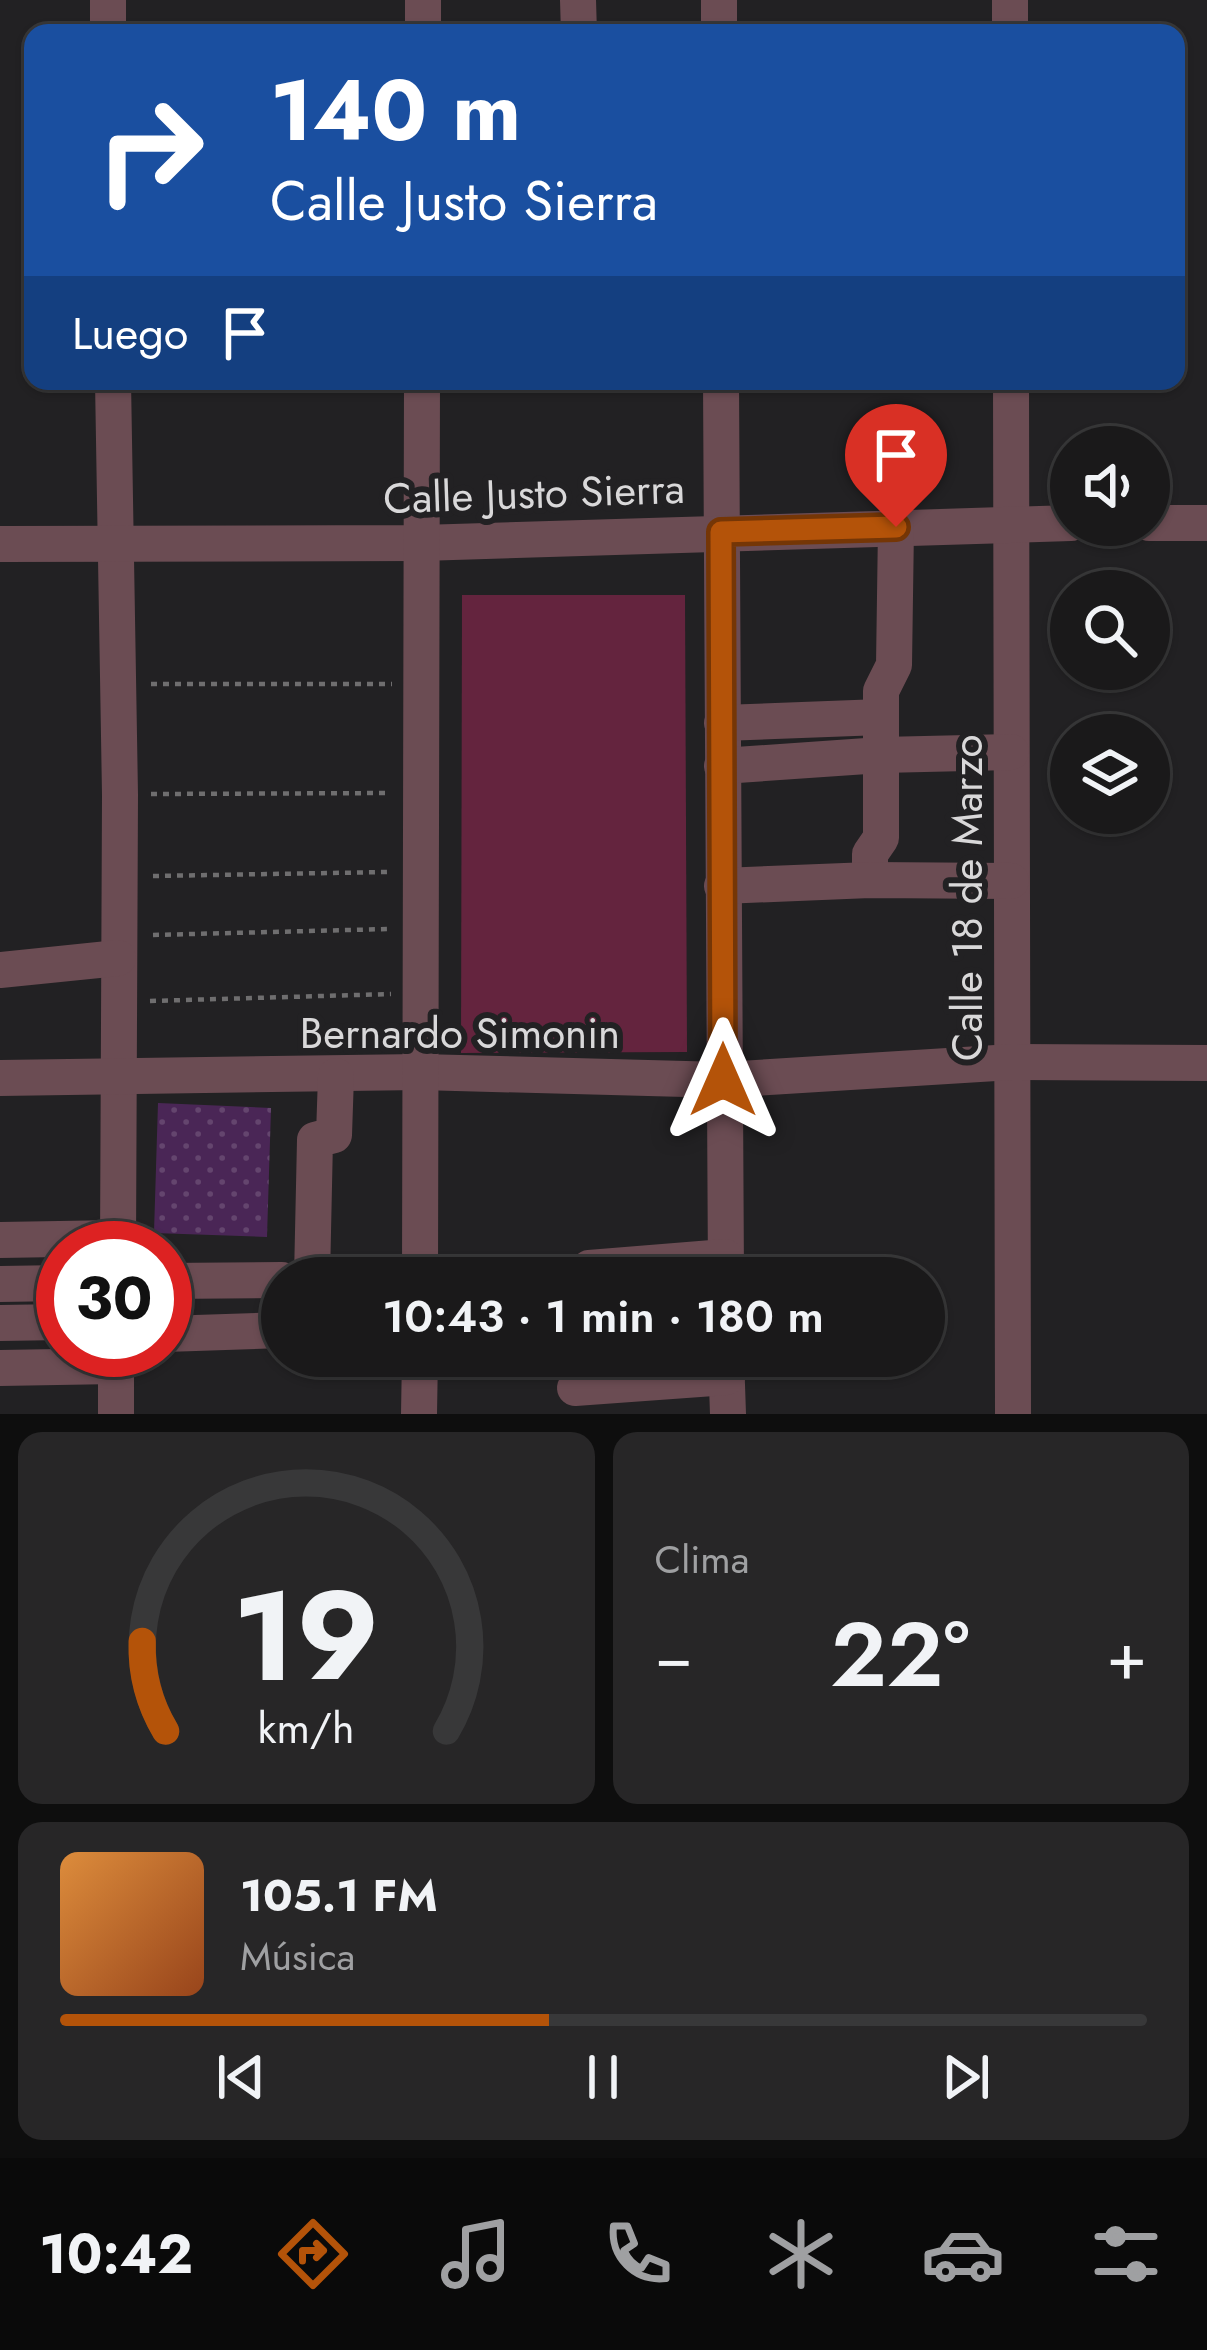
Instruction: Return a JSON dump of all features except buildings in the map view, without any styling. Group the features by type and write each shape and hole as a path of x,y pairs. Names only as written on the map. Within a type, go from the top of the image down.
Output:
{"street":[{"path":"113,390 120,794 118,1221"},
{"path":"420,1257 422,390"},
{"path":"721,390 726,1257"},
{"name":"Calle 18 de Marzo","path":"1011,390 1012,1414"},
{"name":"Calle Justo Sierra","path":"0,544 421,543 1050,523"},
{"path":"1170,523 1207,523"},
{"path":"870,880 870,854 880,838 880,691 894,665 896,527"},
{"path":"722,723 880,717"},
{"path":"722,766 1012,752"},
{"path":"722,886 1012,881"},
{"path":"0,970 118,947"},
{"name":"Bernardo Simonin","path":"0,1078 420,1072 723,1080 1012,1062 1207,1063"},
{"path":"312,1257 315,1141 334,1135 336,1076"},
{"path":"0,1240 36,1241"},
{"path":"192,1281 261,1280"},
{"path":"0,1285 36,1284"},
{"path":"0,1323 36,1322"},
{"path":"192,1333 261,1331"},
{"path":"0,1368 36,1365"},
{"path":"116,1377 116,1414"},
{"path":"419,1414 420,1377"},
{"path":"575,1388 650,1377"},
{"path":"726,1377 728,1414"}],"path":[{"path":"116,684 421,685"},
{"path":"120,794 421,792"},
{"path":"118,877 421,872"},
{"path":"118,947 421,928"},
{"path":"118,1002 421,993"}],"shaded area":[{"path":"158,1103 271,1108 267,1237 192,1234 192,1221 154,1221"}],"route":[{"path":"723,1080 721,532 896,527"}]}
